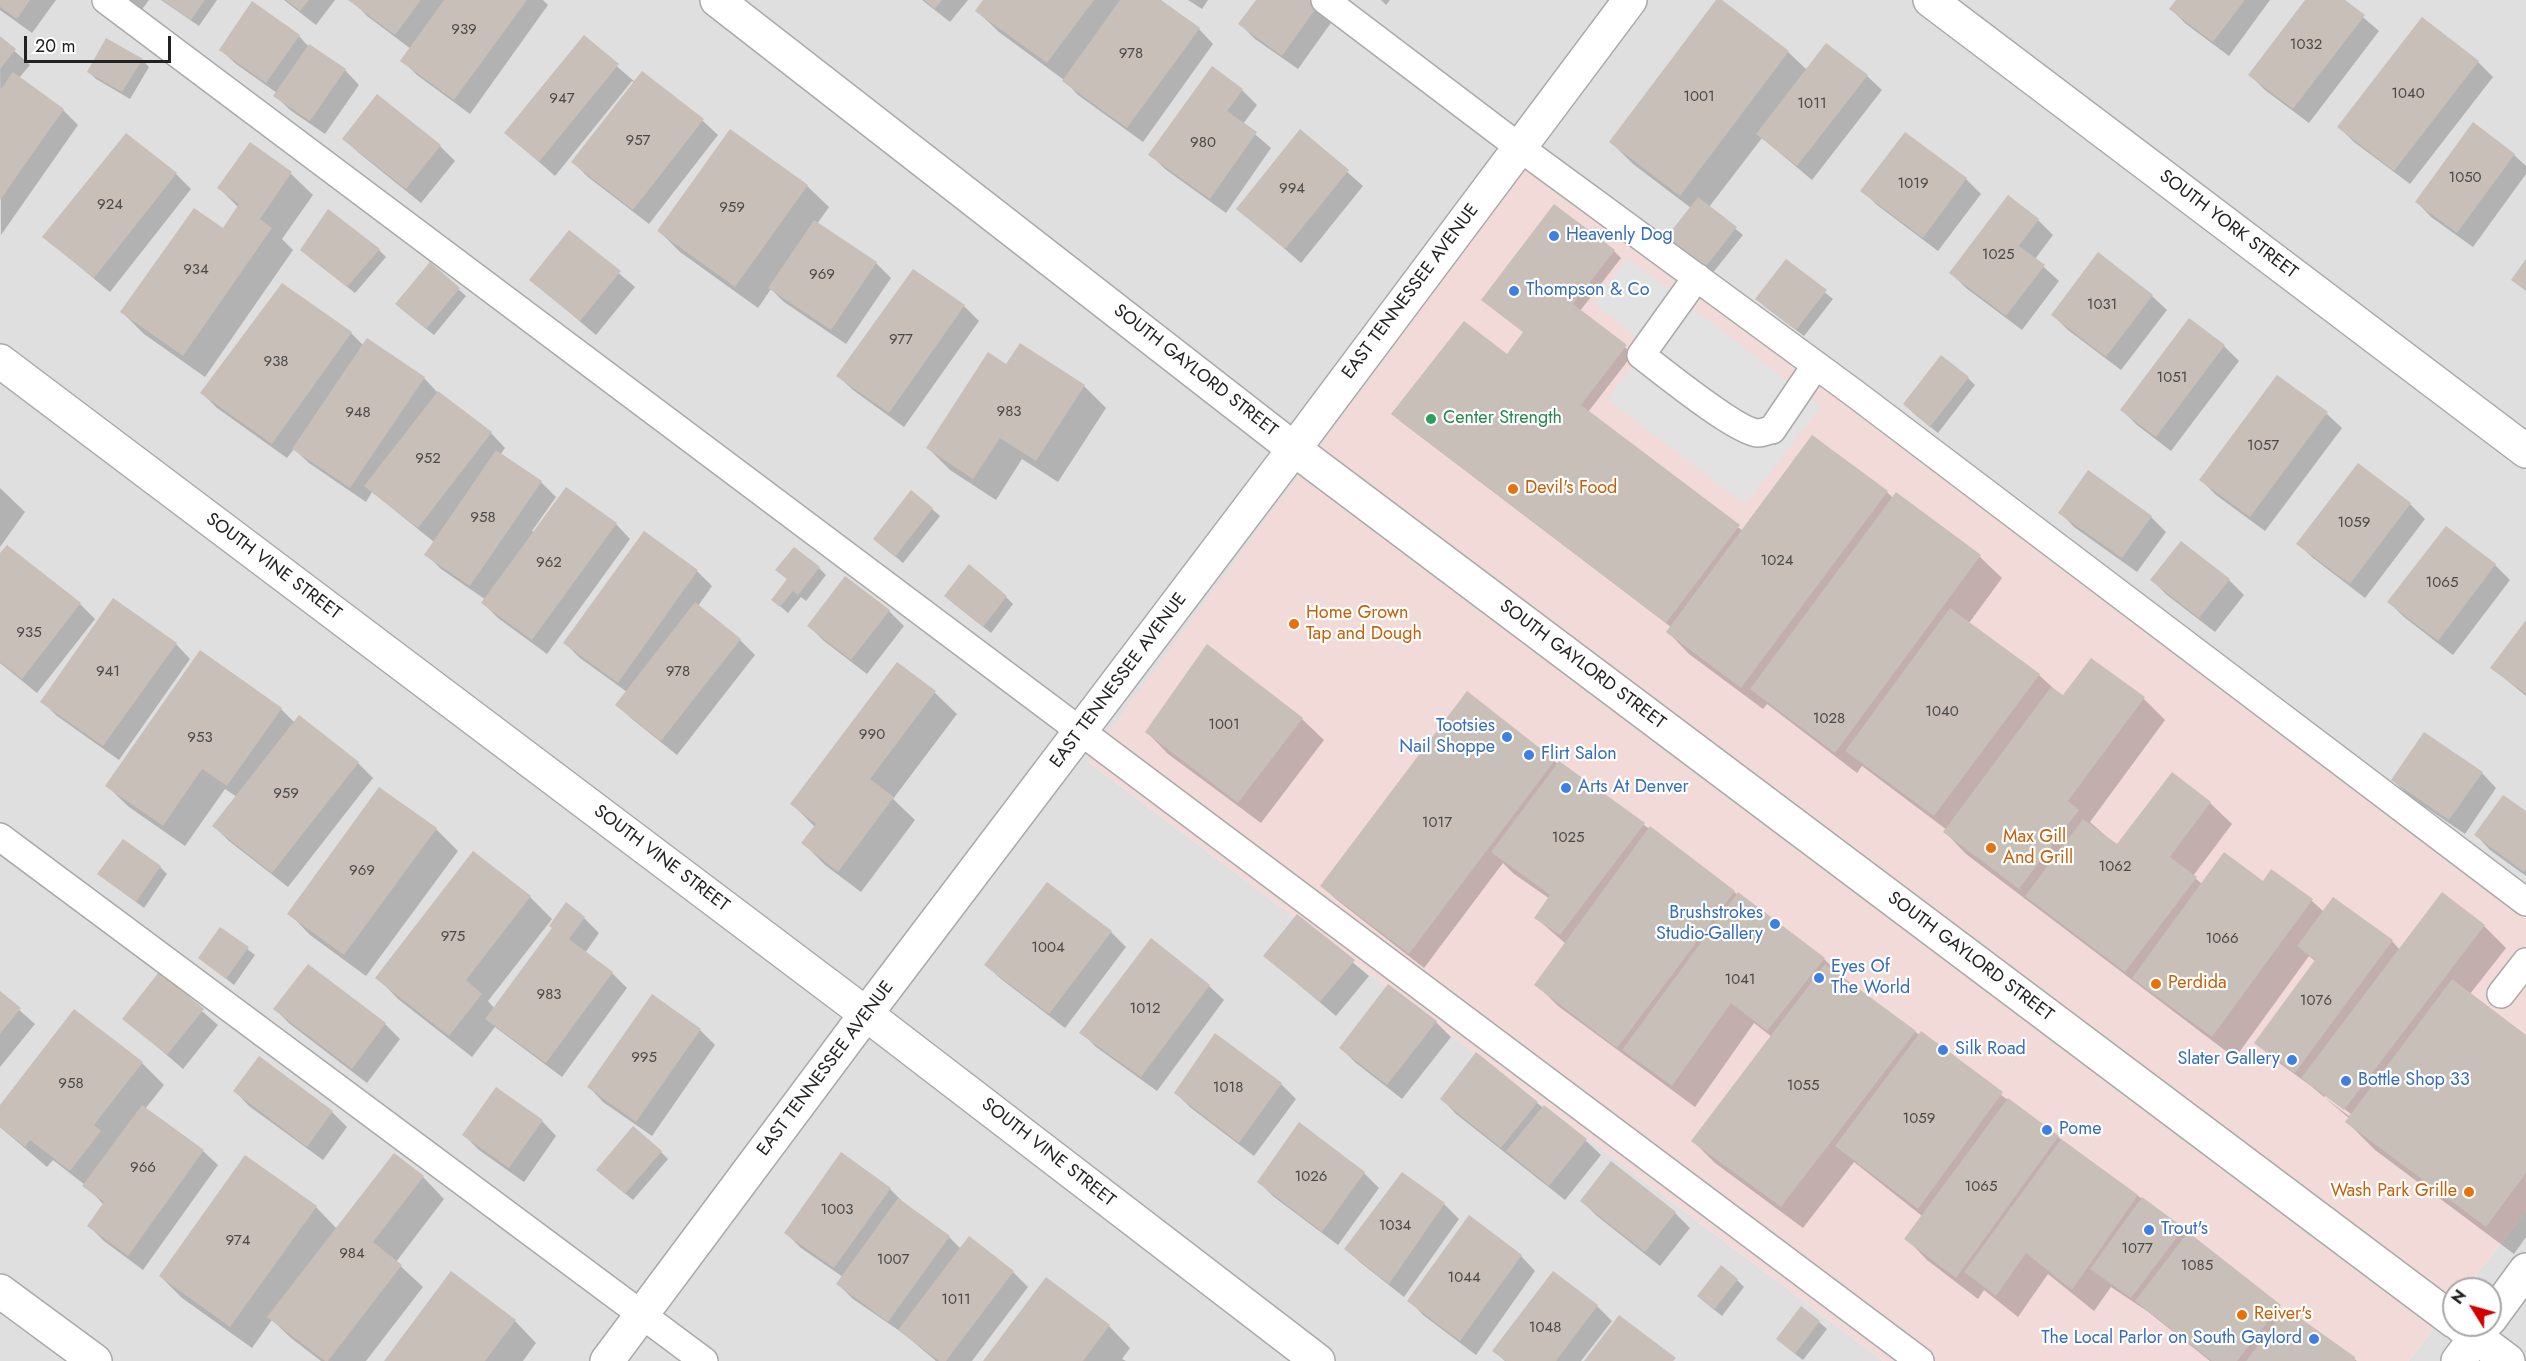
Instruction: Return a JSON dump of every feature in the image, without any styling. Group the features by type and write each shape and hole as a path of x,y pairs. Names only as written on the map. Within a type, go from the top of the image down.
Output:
{"street":[{"name":"SOUTH GAYLORD STREET","path":"717,0 1294,449 2442,1309"},
{"name":"EAST TENNESSEE AVENUE","path":"607,1361 1630,0"},
{"name":"SOUTH YORK STREET","path":"1930,0 2526,451"},
{"name":"SOUTH VINE STREET","path":"0,361 866,1014 1318,1361"},
{"path":"2502,1297 2526,1270"},
{"path":"0,1291 95,1361"},
{"name":"SOUTH GAYLORD STREET","path":"2478,1337 2508,1361"}],"lane":[{"path":"106,0 1920,1361"},
{"path":"1325,0 1519,147 1816,364 2526,902"},
{"path":"1697,277 1641,355 1736,423 1758,433 1772,429 1816,364"},
{"path":"0,837 704,1361"},
{"path":"2502,994 2526,962"}],"shaded area":[{"path":"0,0 2526,0 2526,913 1087,761 1883,1361 0,1361"},
{"path":"1528,165 2526,913 2526,1212 2475,1277 2442,1277 2442,1318 2408,1361 1883,1361 1087,761"},
{"path":"1628,258 1821,407 1745,505 1607,399 1648,346 1593,303"},
{"path":"2526,1212 2526,1361 2408,1361 2442,1318 2442,1337 2502,1337 2502,1277 2475,1277"}],"building":[{"path":"0,0 30,0 17,19 0,7"},
{"path":"162,0 205,0 191,20"},
{"path":"286,0 309,0 300,11"},
{"path":"348,0 421,0 395,35"},
{"path":"444,0 527,0 454,100 400,61"},
{"path":"924,0 942,0 935,9"},
{"path":"983,0 1094,0 1047,63 975,11"},
{"path":"1120,0 1161,0 1200,28 1127,128 1062,81"},
{"path":"1256,0 1313,0 1319,4 1282,56 1238,24"},
{"path":"1716,0 1722,0 1789,51 1680,196 1609,142"},
{"path":"2176,0 2245,0 2213,42 2169,9"},
{"path":"2305,0 2345,0 2365,15 2293,109 2248,75"},
{"path":"252,1 300,35 266,83 219,50"},
{"path":"2422,17 2479,61 2394,171 2337,127"},
{"path":"584,35 619,64 539,162 504,133"},
{"path":"0,36 16,49 0,69"},
{"path":"106,38 143,59 122,92 87,72"},
{"path":"1826,43 1868,75 1797,166 1756,134"},
{"path":"309,44 346,69 310,121 273,96"},
{"path":"1212,66 1243,89 1227,111 1257,132 1210,199 1148,155"},
{"path":"642,71 704,119 633,210 571,162"},
{"path":"13,72 64,109 0,200 0,90"},
{"path":"377,94 441,145 406,189 342,139"},
{"path":"2473,122 2515,154 2457,233 2415,202"},
{"path":"730,129 808,185 735,287 657,231"},
{"path":"1300,129 1349,170 1285,249 1236,209"},
{"path":"1905,132 1967,178 1923,238 1860,191"},
{"path":"126,133 177,173 94,278 42,237"},
{"path":"250,142 292,172 260,219 272,228 183,356 120,312 194,208 223,228 239,204 217,188"},
{"path":"2008,195 2039,219 2019,246 2045,265 2006,316 1949,273"},
{"path":"1698,197 1737,227 1704,269 1665,239"},
{"path":"1554,204 1615,250 1573,304 1627,345 1581,405 1740,525 1666,623 1391,414 1464,321 1507,354 1523,332 1481,300"},
{"path":"328,209 380,249 347,287 300,250"},
{"path":"814,220 877,262 831,330 768,288"},
{"path":"569,230 621,271 580,321 529,280"},
{"path":"2098,252 2153,295 2106,357 2051,315"},
{"path":"1786,259 1827,290 1796,330 1755,299"},
{"path":"2526,259 2526,291 2511,280"},
{"path":"430,262 460,288 426,329 395,304"},
{"path":"913,269 965,305 889,413 836,376"},
{"path":"282,283 352,332 272,444 200,393"},
{"path":"2189,318 2225,345 2156,437 2120,410"},
{"path":"367,338 425,377 350,488 292,449"},
{"path":"1020,343 1085,385 1036,461 1000,438 973,479 926,448 988,352 1006,364"},
{"path":"1941,355 1969,377 1930,427 1903,404"},
{"path":"2277,375 2328,412 2250,517 2199,480"},
{"path":"438,391 492,432 418,528 364,486"},
{"path":"1812,435 1888,491 1741,688 1666,632"},
{"path":"496,450 542,481 470,586 424,555"},
{"path":"2358,463 2411,503 2350,584 2296,544"},
{"path":"2088,470 2152,516 2122,558 2058,513"},
{"path":"566,487 617,523 532,640 481,603"},
{"path":"911,490 933,508 895,557 873,539"},
{"path":"1896,492 1981,555 1835,753 1750,689"},
{"path":"2446,526 2496,564 2438,641 2387,602"},
{"path":"644,531 698,570 618,683 563,643"},
{"path":"2181,541 2230,579 2199,618 2150,580"},
{"path":"7,545 81,603 22,679 0,662 0,553"},
{"path":"794,547 820,567 798,595 793,591 780,607 771,600 787,579 775,570"},
{"path":"969,564 1007,596 983,627 944,596"},
{"path":"845,576 890,610 851,660 807,626"},
{"path":"113,598 177,643 103,746 40,702"},
{"path":"695,602 741,639 661,741 615,705"},
{"path":"1950,608 2040,674 1934,816 1845,751"},
{"path":"2526,620 2526,694 2490,668"},
{"path":"1207,644 1303,718 1238,803 1145,732"},
{"path":"200,650 282,708 227,786 202,769 163,826 105,786"},
{"path":"2091,658 2145,697 2068,801 2079,810 2019,889 1943,832 2051,687 2063,695"},
{"path":"897,662 936,691 870,779 894,797 838,872 801,843 816,824 790,804"},
{"path":"1467,691 1555,760 1409,954 1320,886"},
{"path":"299,715 359,762 272,873 212,826"},
{"path":"2424,732 2483,772 2449,820 2391,780"},
{"path":"1559,761 1645,823 1560,935 1534,918 1550,895 1491,852"},
{"path":"2172,772 2211,802 2170,857 2197,877 2125,972 2025,896 2083,819 2117,844"},
{"path":"379,787 437,828 344,955 287,914"},
{"path":"2503,795 2526,811 2526,869 2524,872 2474,835"},
{"path":"1650,826 1735,891 1617,1048 1534,985"},
{"path":"123,839 161,866 136,902 97,874"},
{"path":"473,851 531,896 466,980 482,994 449,1036 375,978"},
{"path":"2224,852 2263,881 2271,869 2313,899 2212,1037 2132,978"},
{"path":"1047,882 1112,931 1049,1014 984,965"},
{"path":"1738,892 1825,958 1767,1031 1731,1003 1672,1086 1622,1050"},
{"path":"2442,892 2485,925 2344,1110 2301,1078"},
{"path":"2333,897 2393,940 2295,1073 2254,1043 2315,960 2297,946"},
{"path":"566,902 585,917 569,939 613,972 546,1063 485,1019 552,928 549,926"},
{"path":"1297,914 1355,960 1320,1002 1263,956"},
{"path":"220,927 249,947 226,979 198,958"},
{"path":"1151,938 1210,985 1141,1077 1079,1033"},
{"path":"308,964 386,1023 352,1069 273,1009"},
{"path":"1825,964 1916,1031 1781,1207 1691,1141"},
{"path":"159,972 204,1009 167,1055 122,1019"},
{"path":"2452,979 2526,1035 2526,1173 2486,1227 2345,1122"},
{"path":"1388,984 1437,1021 1387,1085 1339,1048"},
{"path":"0,991 21,1008 0,1034"},
{"path":"652,994 701,1029 636,1122 587,1087"},
{"path":"74,1009 143,1062 94,1125 101,1131 70,1171 30,1140 25,1147 0,1127 0,1105"},
{"path":"1921,1031 2003,1092 1918,1209 1835,1146"},
{"path":"1215,1033 1282,1083 1239,1143 1174,1093"},
{"path":"1476,1052 1538,1102 1501,1148 1440,1099"},
{"path":"259,1056 333,1111 307,1147 233,1091"},
{"path":"496,1087 543,1120 509,1168 462,1135"},
{"path":"2008,1098 2059,1136 1956,1278 1904,1239"},
{"path":"142,1105 204,1150 128,1256 87,1226 104,1202 82,1186"},
{"path":"1544,1105 1587,1139 1549,1186 1506,1151"},
{"path":"1299,1122 1365,1172 1322,1232 1257,1182"},
{"path":"633,1126 662,1151 625,1194 596,1170"},
{"path":"2061,1139 2138,1195 2072,1290 2026,1253 1996,1296 1964,1272"},
{"path":"841,1152 891,1188 834,1268 784,1233"},
{"path":"394,1153 424,1176 373,1242 402,1265 328,1361 325,1361 267,1317"},
{"path":"245,1155 317,1206 230,1327 159,1276"},
{"path":"1611,1161 1676,1212 1645,1252 1580,1201"},
{"path":"1402,1172 1445,1203 1389,1284 1344,1249"},
{"path":"2142,1197 2184,1228 2131,1298 2090,1269"},
{"path":"898,1198 950,1236 888,1322 836,1284"},
{"path":"1469,1215 1522,1255 1460,1341 1407,1301"},
{"path":"2188,1232 2281,1305 2237,1361 2212,1361 2135,1301"},
{"path":"969,1236 1014,1271 946,1361 939,1361 898,1330"},
{"path":"1721,1265 1738,1279 1714,1310 1697,1296"},
{"path":"451,1271 516,1320 485,1361 384,1361"},
{"path":"1553,1271 1598,1305 1556,1361 1506,1361 1492,1351"},
{"path":"1046,1277 1110,1325 1083,1361 983,1361"},
{"path":"1801,1306 1820,1321 1795,1354 1776,1339"},
{"path":"2286,1308 2355,1357 2355,1361 2246,1361"},
{"path":"1619,1315 1676,1358 1673,1361 1584,1361"}],"place":[{"name":"Heavenly Dog","path":"1554,236"},
{"name":"Thompson & Co","path":"1514,291"},
{"name":"Center Strength","path":"1431,419"},
{"name":"Devil's Food","path":"1513,489"},
{"name":"Home Grown Tap and Dough","path":"1294,624"},
{"name":"Tootsies Nail Shoppe","path":"1507,737"},
{"name":"Flirt Salon","path":"1529,755"},
{"name":"Arts At Denver","path":"1566,788"},
{"name":"Max Gill And Grill","path":"1991,848"},
{"name":"Brushstrokes Studio-Gallery","path":"1775,924"},
{"name":"Eyes Of The World","path":"1819,978"},
{"name":"Perdida","path":"2156,984"},
{"name":"Silk Road","path":"1943,1050"},
{"name":"Slater Gallery","path":"2292,1060"},
{"name":"Bottle Shop 33","path":"2346,1081"},
{"name":"Pome","path":"2047,1130"},
{"name":"Wash Park Grille","path":"2469,1192"},
{"name":"Trout's","path":"2149,1230"},
{"name":"Reiver's","path":"2242,1315"},
{"name":"The Local Parlor on South Gaylord","path":"2314,1339"}]}
